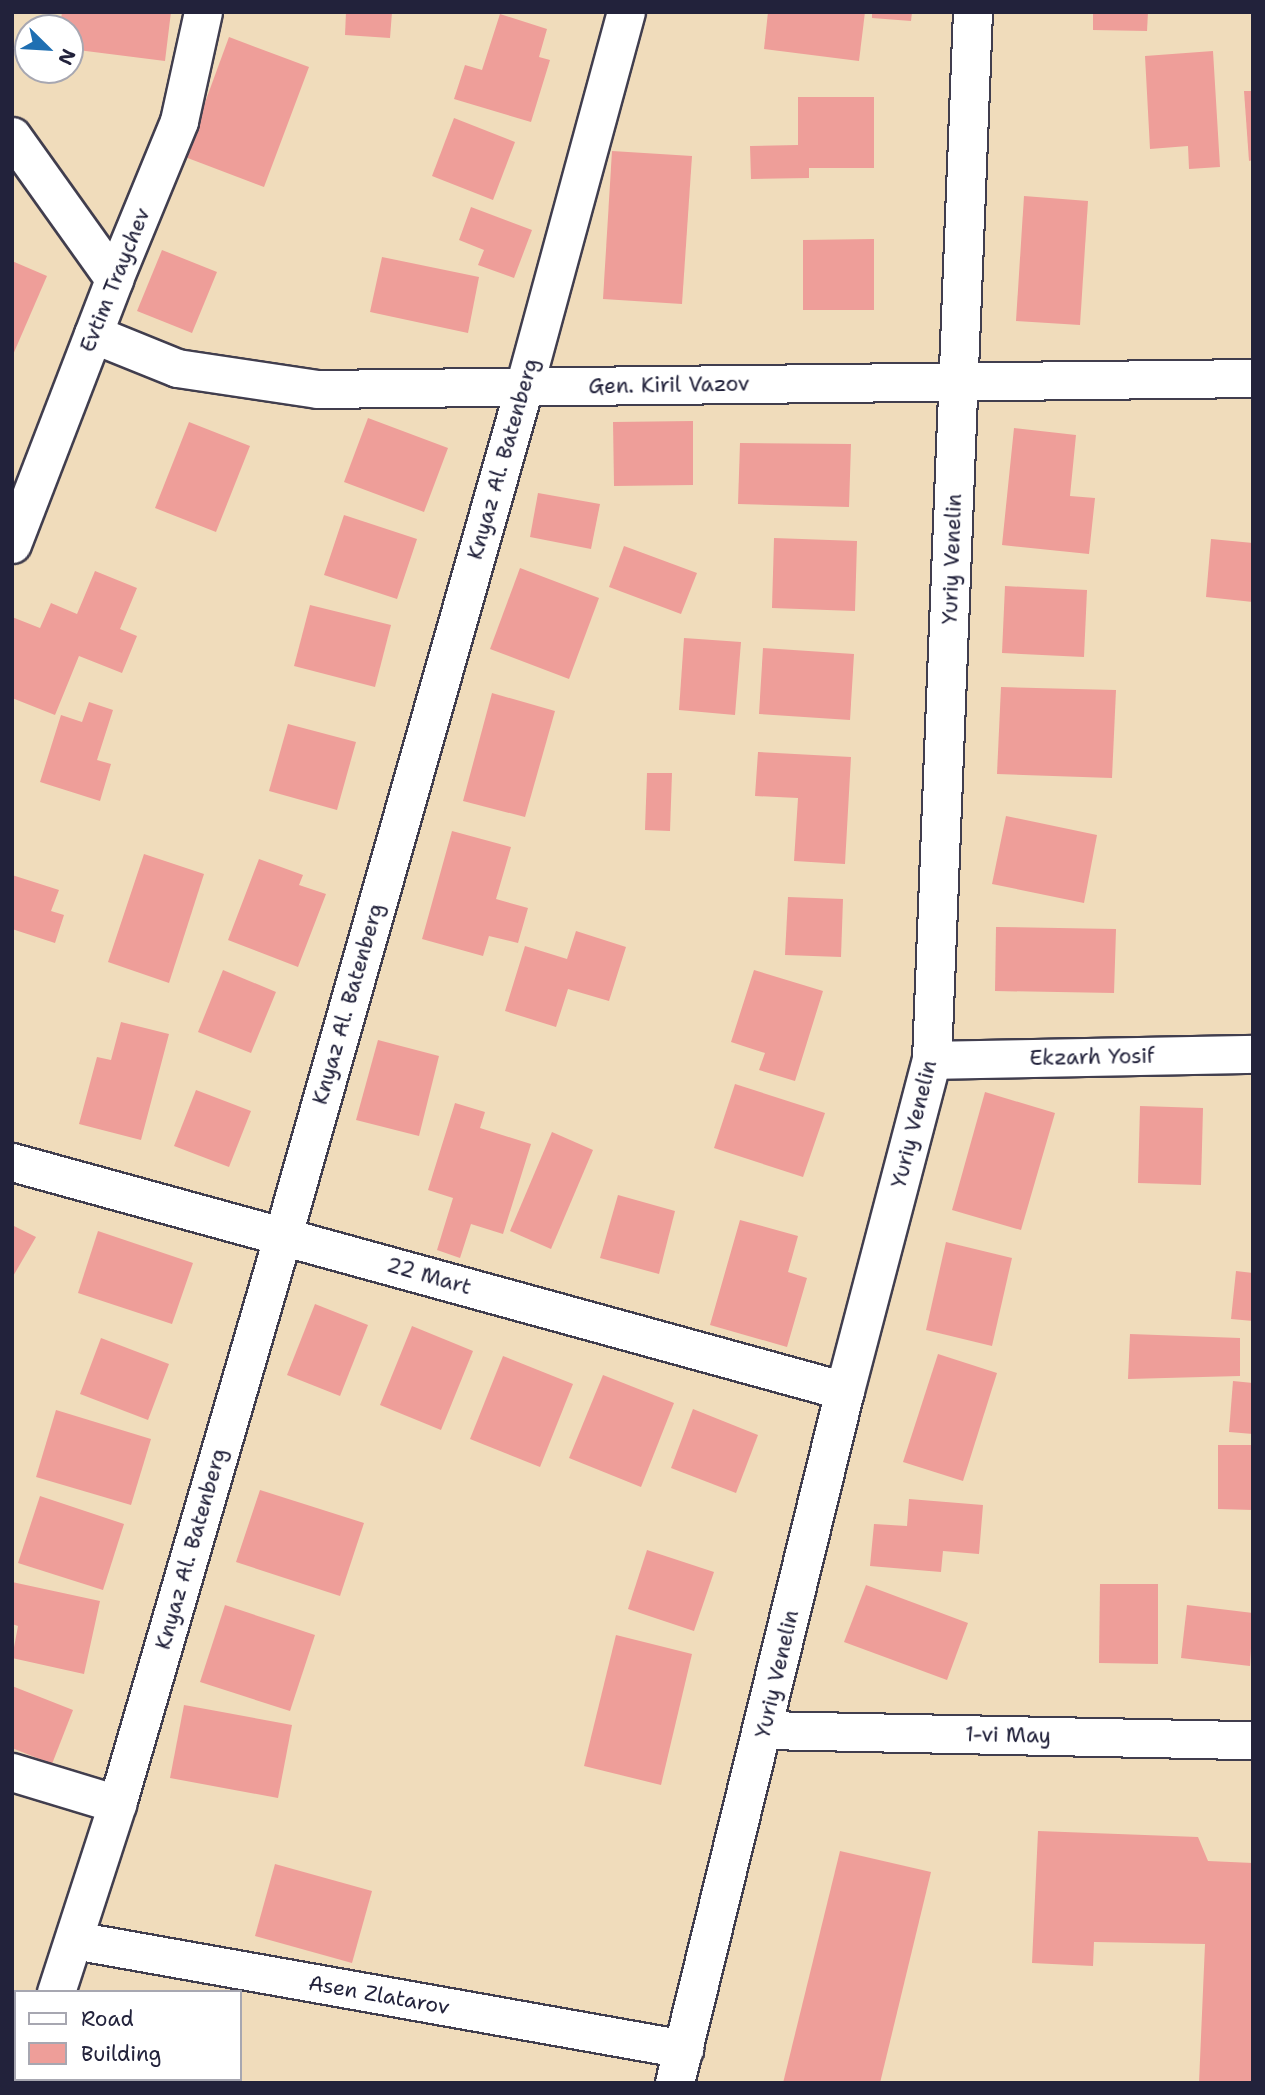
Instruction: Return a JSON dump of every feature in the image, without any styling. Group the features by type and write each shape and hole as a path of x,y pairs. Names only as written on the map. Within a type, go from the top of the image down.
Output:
{"street":[{"name":"Evtim Traychev","path":"12,544 114,279 179,121 204,12"},
{"name":"Knyaz Al. Batenberg","path":"57,1990 117,1804 283,1235 524,387 626,12"},
{"name":"Yuriy Venelin","path":"679,2066 764,1730 845,1391 932,1060 973,12"},
{"path":"12,136 114,279"},
{"name":"Gen. Kiril Vazov","path":"93,334 177,368 317,389 1253,378"},
{"name":"Ekzarh Yosif","path":"932,1060 1253,1054"},
{"name":"22 Mart","path":"12,1162 845,1391"},
{"name":"1-vi May","path":"764,1730 1253,1740"},
{"path":"12,1772 117,1804"},
{"name":"Asen Zlatarov","path":"74,1940 679,2066"}],"building":[{"path":"171,12 165,61 84,51 84,14 62,14"},
{"path":"346,12 392,12 390,38 345,35"},
{"path":"768,12 865,12 859,61 764,49"},
{"path":"872,12 912,12 911,21 872,18"},
{"path":"1093,12 1148,12 1147,31 1093,30"},
{"path":"500,14 547,29 539,57 550,60 531,122 454,99 465,65 482,70"},
{"path":"229,37 309,67 264,187 185,157"},
{"path":"1213,51 1220,167 1189,169 1188,146 1150,149 1145,56"},
{"path":"1244,91 1253,91 1253,160 1249,161"},
{"path":"798,97 874,97 874,168 809,168 809,178 751,179 750,146 798,145"},
{"path":"454,118 515,142 493,200 432,176"},
{"path":"612,151 692,156 682,304 603,299"},
{"path":"1024,196 1088,201 1080,325 1016,321"},
{"path":"471,207 532,230 514,278 478,265 484,250 459,240"},
{"path":"874,239 874,310 803,310 803,240"},
{"path":"162,250 217,272 192,333 137,311"},
{"path":"382,257 479,277 468,333 370,312"},
{"path":"12,261 47,276 12,357"},
{"path":"368,418 448,448 424,512 344,482"},
{"path":"693,421 693,485 614,486 613,422"},
{"path":"189,422 250,446 216,532 155,508"},
{"path":"1014,428 1076,435 1070,496 1095,498 1089,554 1002,545"},
{"path":"740,443 851,444 849,507 738,504"},
{"path":"538,493 600,504 591,549 530,537"},
{"path":"344,515 417,539 397,599 324,575"},
{"path":"774,538 857,541 855,611 772,608"},
{"path":"1211,539 1253,543 1253,602 1206,597"},
{"path":"624,546 697,573 681,614 609,587"},
{"path":"520,568 599,598 569,679 490,649"},
{"path":"95,571 137,588 120,629 137,636 122,673 79,656 55,715 12,698 12,617 40,628 51,603 77,614"},
{"path":"1005,586 1087,590 1084,657 1002,653"},
{"path":"310,605 391,625 375,687 294,666"},
{"path":"684,638 741,642 735,715 679,710"},
{"path":"763,648 854,654 850,720 759,714"},
{"path":"1001,687 1116,690 1112,778 997,774"},
{"path":"492,693 555,711 525,817 463,801"},
{"path":"89,702 113,710 97,760 111,764 100,801 40,782 61,715 82,722"},
{"path":"288,724 356,742 337,810 269,791"},
{"path":"758,752 851,757 845,864 794,861 798,798 755,796"},
{"path":"647,773 672,773 670,831 645,830"},
{"path":"1006,816 1097,835 1084,903 992,884"},
{"path":"452,831 511,847 496,899 528,908 518,943 489,936 483,956 422,939"},
{"path":"144,854 204,874 169,983 108,962"},
{"path":"259,859 303,875 299,885 326,894 298,967 228,940"},
{"path":"12,875 59,890 51,911 64,915 55,943 12,929"},
{"path":"788,897 843,899 841,957 785,955"},
{"path":"996,927 1116,929 1114,993 995,991"},
{"path":"576,931 626,947 609,1001 568,989 556,1027 505,1011 525,946 567,959"},
{"path":"223,970 276,992 251,1053 198,1032"},
{"path":"754,970 823,991 795,1081 759,1070 765,1053 731,1042"},
{"path":"121,1022 169,1034 141,1140 79,1124 97,1057 111,1060"},
{"path":"378,1040 439,1056 419,1136 356,1120"},
{"path":"735,1084 825,1113 803,1177 714,1148"},
{"path":"196,1090 251,1111 229,1167 174,1146"},
{"path":"985,1092 1055,1113 1021,1230 952,1210"},
{"path":"455,1103 485,1112 480,1128 531,1144 503,1234 471,1224 460,1258 437,1250 453,1198 428,1190"},
{"path":"1140,1106 1203,1108 1201,1185 1138,1183"},
{"path":"552,1132 593,1150 551,1249 510,1231"},
{"path":"618,1195 675,1211 659,1274 600,1258"},
{"path":"740,1220 798,1236 788,1272 807,1278 787,1347 710,1325"},
{"path":"12,1225 36,1237 12,1278"},
{"path":"98,1231 193,1263 172,1324 78,1293"},
{"path":"946,1242 1012,1258 992,1346 926,1330"},
{"path":"1236,1271 1253,1273 1253,1321 1231,1319"},
{"path":"315,1304 368,1325 340,1396 287,1375"},
{"path":"412,1326 473,1351 441,1430 380,1405"},
{"path":"1130,1334 1240,1338 1240,1376 1128,1379"},
{"path":"101,1338 169,1364 148,1420 80,1394"},
{"path":"938,1354 997,1373 963,1481 903,1462"},
{"path":"503,1356 573,1384 540,1467 470,1439"},
{"path":"603,1375 674,1403 641,1487 569,1458"},
{"path":"1233,1381 1253,1383 1253,1434 1229,1432"},
{"path":"693,1409 758,1435 736,1493 671,1468"},
{"path":"56,1410 151,1439 131,1505 36,1477"},
{"path":"1218,1445 1253,1445 1253,1510 1218,1509"},
{"path":"260,1490 364,1523 340,1596 236,1562"},
{"path":"40,1496 124,1524 103,1590 18,1563"},
{"path":"909,1499 983,1505 979,1554 943,1551 941,1572 870,1566 874,1524 907,1526"},
{"path":"647,1550 714,1572 694,1631 628,1609"},
{"path":"12,1582 100,1601 84,1674 12,1658 18,1626 12,1624"},
{"path":"1100,1584 1158,1584 1158,1664 1099,1663"},
{"path":"866,1585 968,1623 947,1680 844,1642"},
{"path":"225,1605 315,1635 290,1711 200,1682"},
{"path":"1187,1605 1253,1613 1250,1666 1181,1658"},
{"path":"616,1635 692,1654 661,1785 584,1766"},
{"path":"12,1686 73,1710 52,1764 12,1748"},
{"path":"184,1705 292,1725 278,1798 170,1778"},
{"path":"1038,1831 1198,1837 1208,1861 1253,1863 1253,2083 1199,2083 1205,1944 1094,1942 1093,1966 1032,1963"},
{"path":"840,1851 931,1872 880,2083 783,2083"},
{"path":"275,1864 372,1891 352,1963 255,1936"},
{"path":"82,2081 160,2081 160,2083"}]}
